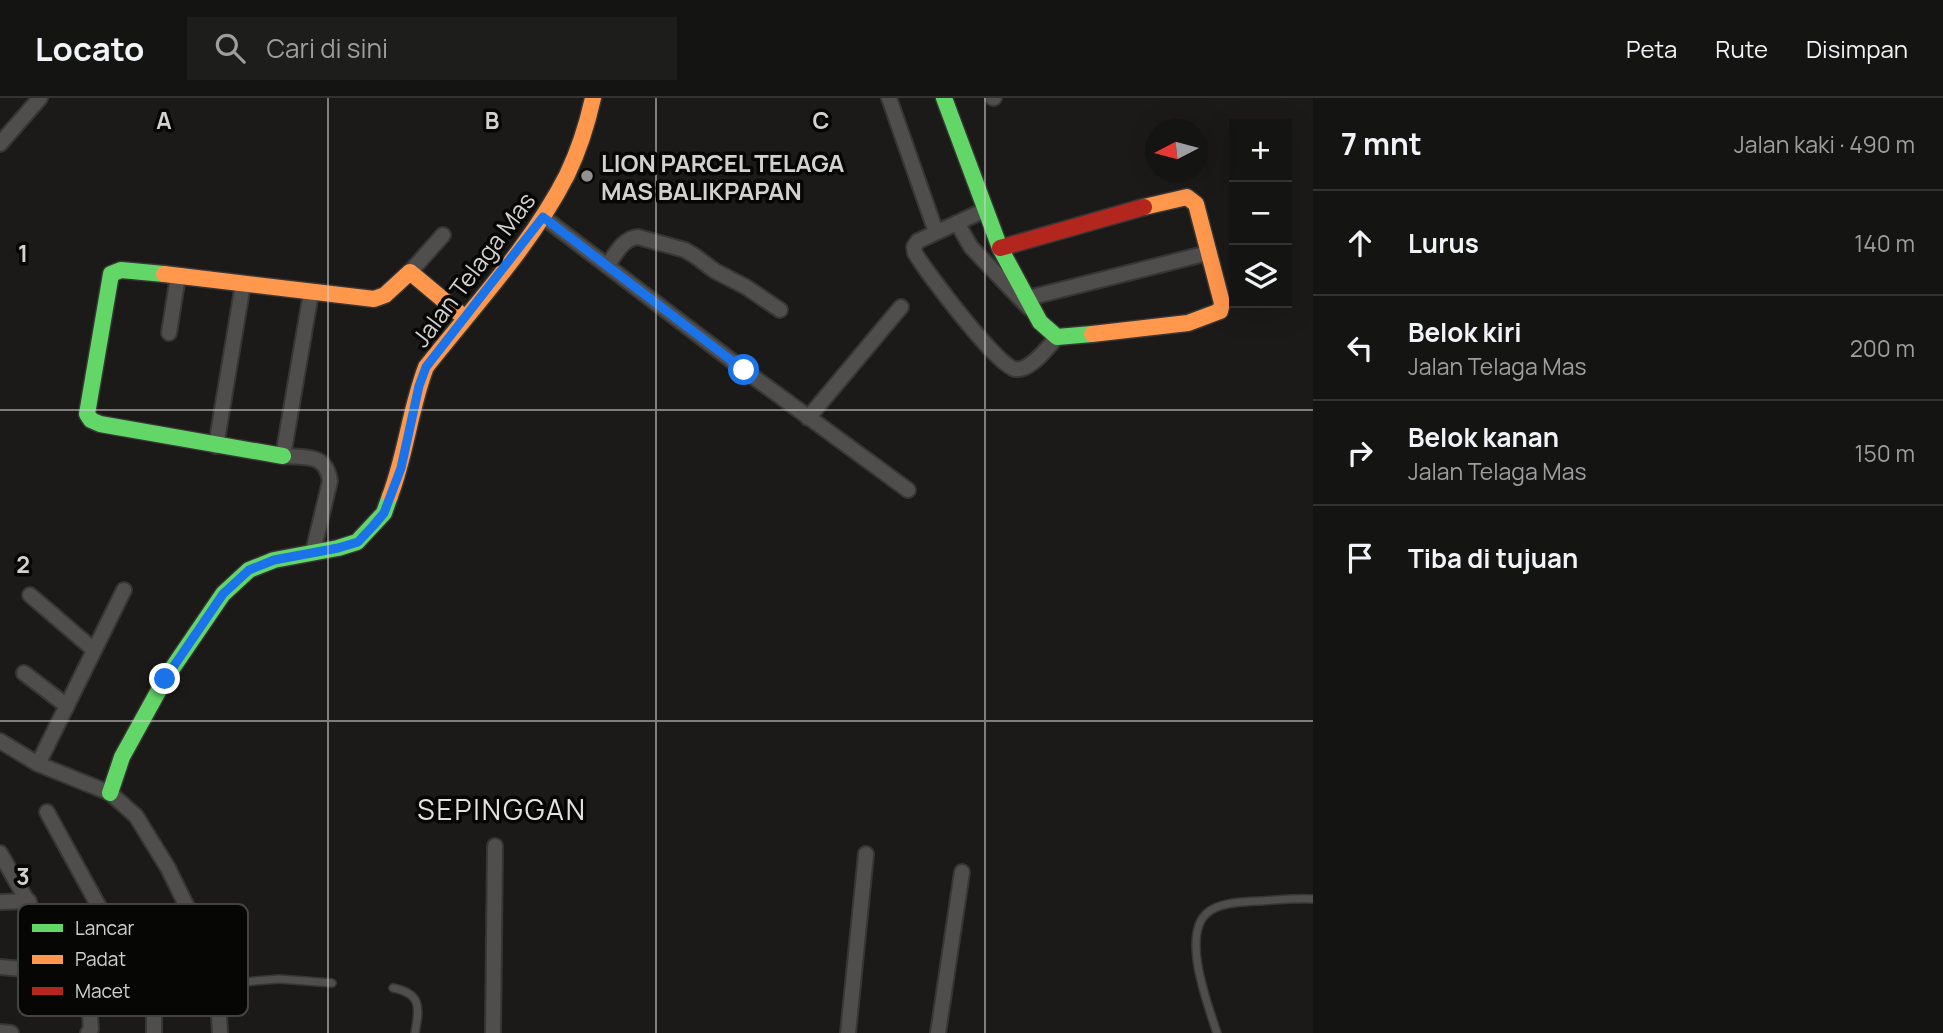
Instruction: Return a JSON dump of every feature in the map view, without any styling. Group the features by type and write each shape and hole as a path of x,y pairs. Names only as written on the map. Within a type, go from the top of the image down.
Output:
{"street":[{"path":"0,144 40,98"},
{"name":"Jalan Telaga Mas","path":"110,793 122,757 165,679 223,594 249,570 274,560 358,542 384,513 401,468 419,386 426,367 543,217 580,151 593,98"},
{"path":"889,98 936,232"},
{"path":"944,98 1000,248 1040,322 1057,337"},
{"path":"985,210 918,241 914,247 915,253 946,296 999,359 1012,369 1018,370 1027,366 1057,337 1183,323 1216,314 1222,303 1196,204 1187,197 1108,216 1000,248"},
{"path":"543,217 808,418 908,490"},
{"path":"957,223 971,247 1020,301 1032,306 1208,253"},
{"path":"313,552 330,481 325,464 314,458 216,446 91,420 88,414 111,274 121,270 311,293 381,298 410,272 443,235"},
{"path":"607,266 626,242 638,237 695,256 780,310"},
{"path":"410,272 465,318"},
{"path":"169,333 178,276"},
{"path":"216,446 243,284"},
{"path":"283,456 311,293"},
{"path":"808,418 901,307"},
{"path":"38,764 124,590"},
{"path":"30,595 94,650"},
{"path":"24,673 66,706"},
{"path":"0,741 38,764 110,793 136,816 168,868 186,904"},
{"path":"47,812 98,904"},
{"path":"493,1033 495,846"},
{"path":"0,853 31,904"},
{"path":"848,1033 866,853"},
{"path":"938,1033 962,872"},
{"path":"0,902 29,901"},
{"path":"0,967 18,969"},
{"path":"88,1033 91,1029 90,1016"},
{"path":"0,1032 12,1033"}],"lane":[{"path":"1217,1033 1196,958 1199,923 1208,912 1228,904 1313,900"},
{"path":"248,982 279,979 332,983"},
{"path":"393,988 407,990 415,997 418,1006 415,1033"}],"traffic: fast":[{"path":"944,98 1000,248 1040,322 1057,337 1092,334"},
{"path":"164,274 121,270 111,274 87,414 91,420 100,424 283,456"},
{"path":"110,793 122,757 165,679 223,594 249,570 274,560 357,542 384,513 390,496"}],"traffic: slow":[{"path":"390,496 426,367 520,250 553,201 575,156 593,98"},
{"path":"1092,334 1188,323 1220,311 1222,303 1196,204 1187,197 1144,207"},
{"path":"164,274 374,299 385,295 410,272 465,318"}],"traffic: jam":[{"path":"1000,248 1144,207"}],"place":[{"name":"LION PARCEL TELAGA MAS BALIKPAPAN","path":"587,176"}],"district":[{"name":"SEPINGGAN","path":"502,809"}],"route":[{"path":"165,679 223,594 249,570 274,560 358,542 384,513 401,468 419,386 426,367 543,217 744,370"}]}
